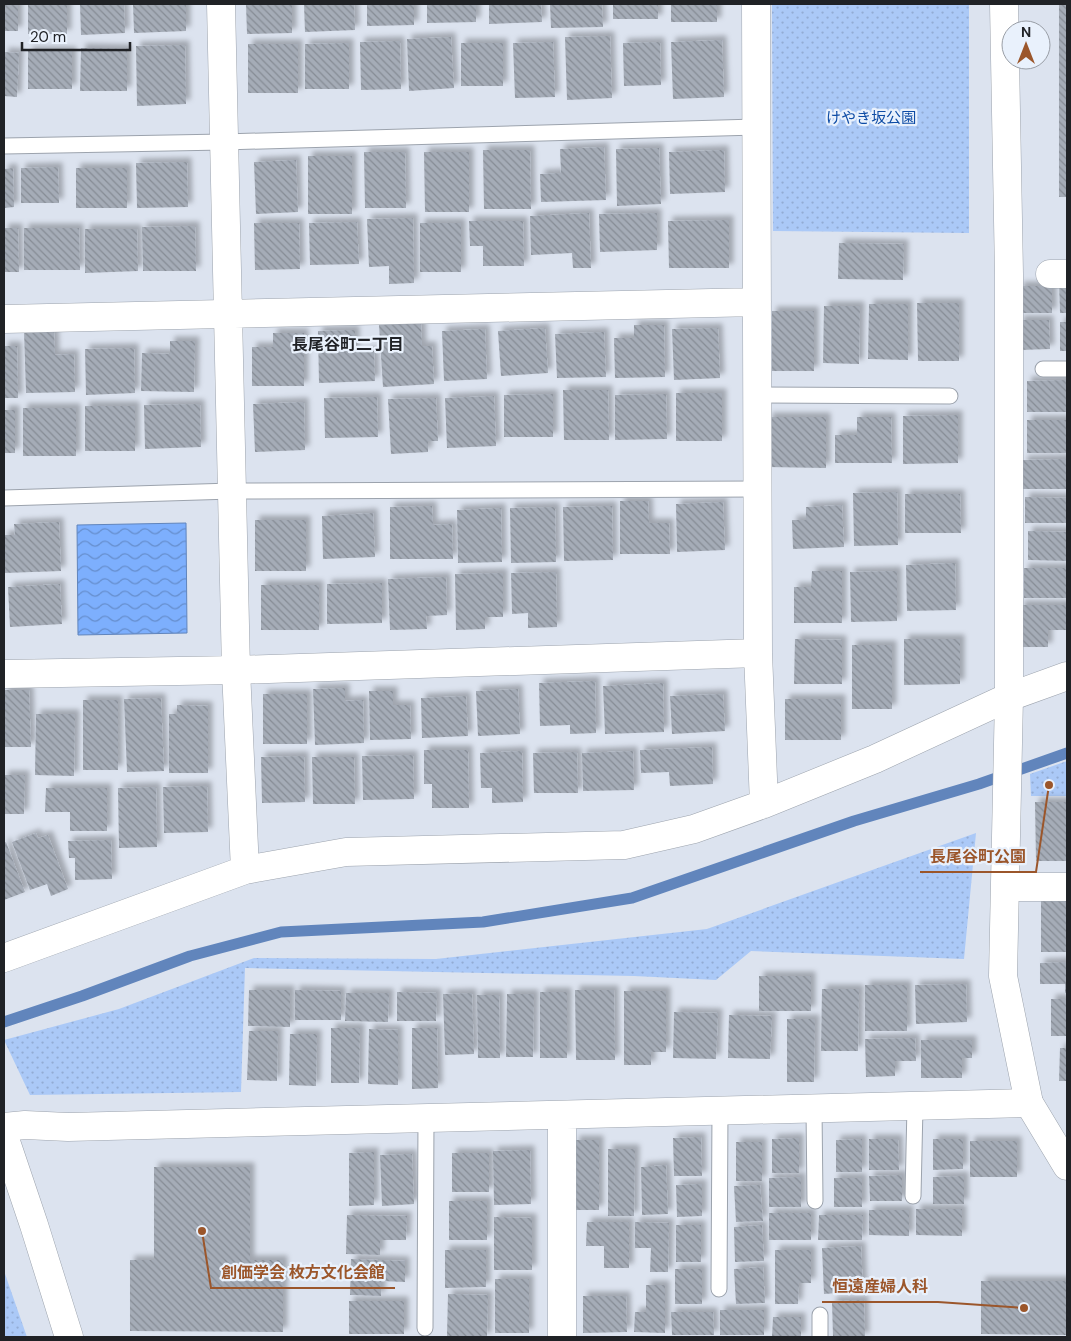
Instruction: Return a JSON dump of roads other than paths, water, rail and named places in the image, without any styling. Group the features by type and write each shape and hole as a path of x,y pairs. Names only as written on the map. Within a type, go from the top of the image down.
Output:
{"street":[{"path":"221,4 236,670 245,870"},
{"path":"756,4 758,653 764,804"},
{"path":"1004,4 1009,274 1009,697 1003,976 1029,1103 1067,1166"},
{"path":"4,319 757,302"},
{"path":"4,674 236,670 758,653"},
{"path":"4,958 245,870 346,852 624,845 694,828 764,804 875,759 1009,697 1067,676"},
{"path":"1006,887 1067,887"},
{"path":"4,1127 1029,1103"},
{"path":"562,1115 562,1337"},
{"path":"4,1136 69,1337"}],"lane":[{"path":"4,146 224,142 756,126"},
{"path":"1043,369 1067,369"},
{"path":"757,395 950,396"},
{"path":"4,498 232,491 758,489"},
{"path":"913,1196 915,1106"},
{"path":"814,1108 815,1201"},
{"path":"719,1289 720,1110"},
{"path":"425,1328 426,1118"},
{"path":"820,1314 820,1337"}],"water":[{"path":"186,523 187,633 78,635 77,525"}],"waterway":[{"path":"4,1022 82,996 190,956 281,932 483,922 632,898 854,821 979,784 1067,753"}],"place":[{"name":"長尾谷町公園","path":"1049,785"},
{"name":"創価学会 枚方文化会館","path":"202,1231"},
{"name":"恒遠産婦人科","path":"1024,1308"}],"district":[{"name":"長尾谷町二丁目","path":"348,344"}],"park label":[{"name":"けやき坂公園","path":"871,118"}]}
